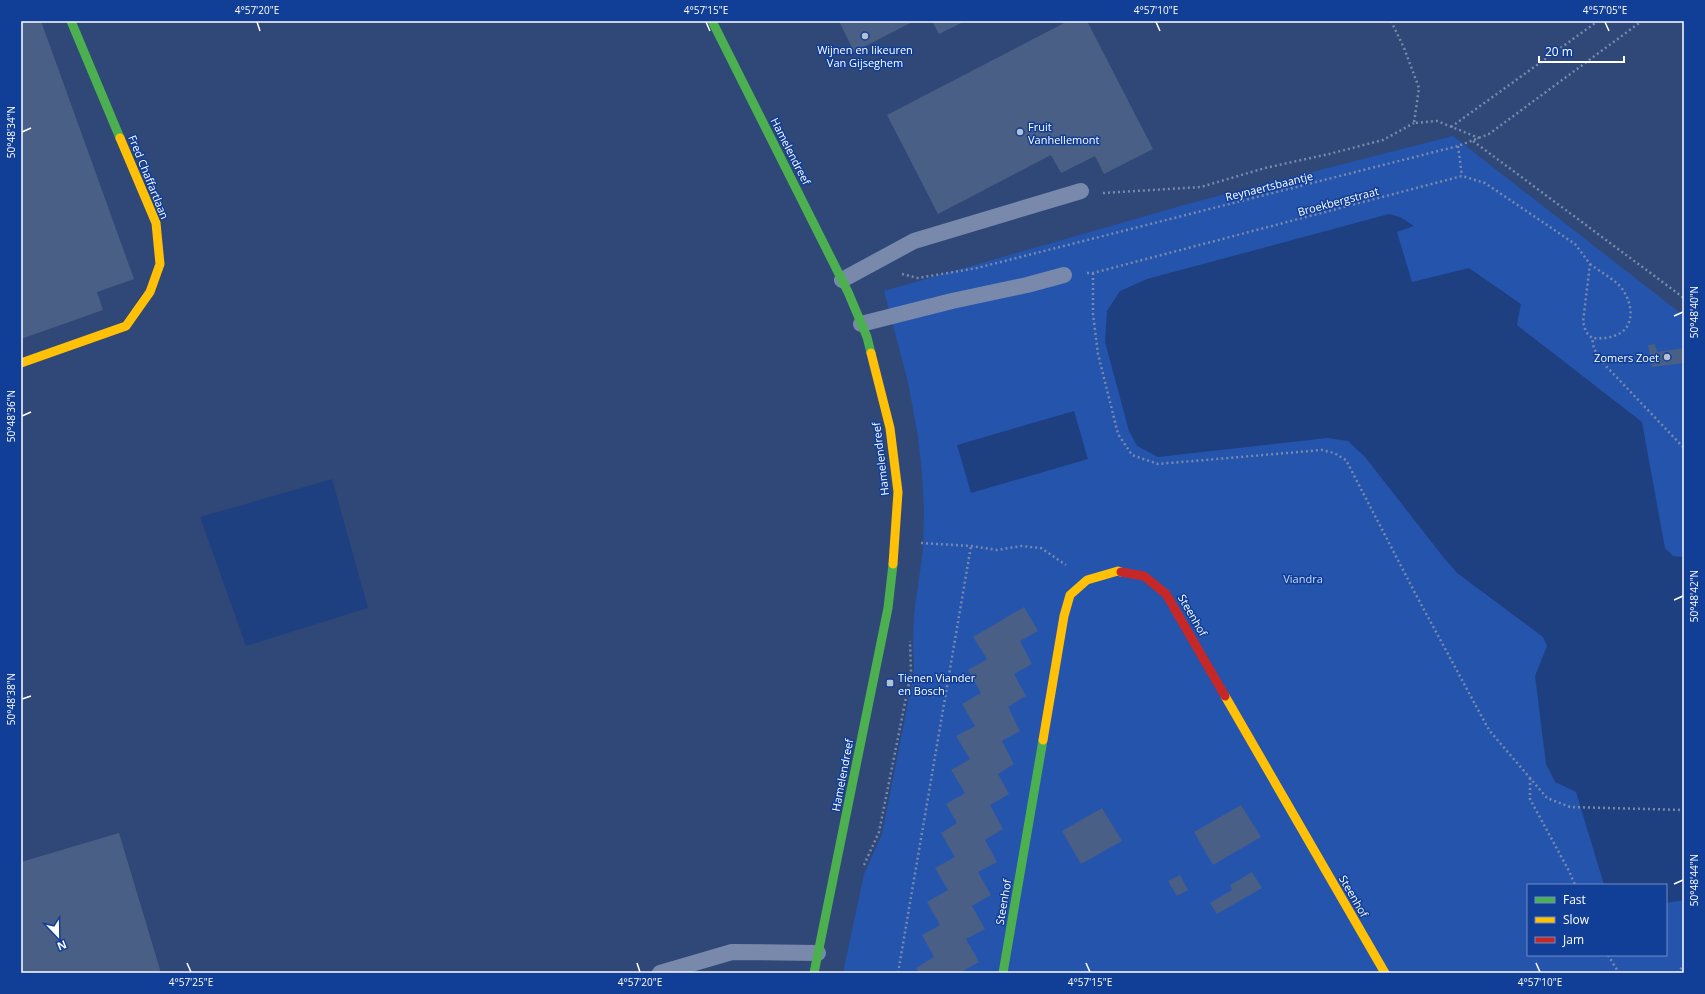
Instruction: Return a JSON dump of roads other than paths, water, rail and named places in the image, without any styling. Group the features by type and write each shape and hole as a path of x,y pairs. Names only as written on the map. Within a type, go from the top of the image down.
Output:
{"street":[{"name":"Fred Chaffartlaan","path":"21,363 126,326 150,292 160,264 156,223 71,21"},
{"name":"Hamelendreef","path":"712,21 842,280 867,337 890,428 898,492 888,608 814,973"},
{"name":"Steenhof","path":"1004,973 1064,616 1070,595 1087,580 1118,571 1144,576 1166,594 1385,973"}],"lane":[{"path":"842,280 914,241 1081,191"},
{"path":"861,324 1064,275"},
{"path":"660,973 732,952 818,953"}],"place":[{"name":"Wijnen en likeuren Van Gijseghem","path":"865,36"},
{"name":"Fruit Vanhellemont","path":"1020,132"},
{"name":"Zomers Zoet","path":"1667,357"},
{"name":"Tienen Viander en Bosch","path":"890,683"}],"park label":[{"name":"Viandra","path":"1303,578"}]}
